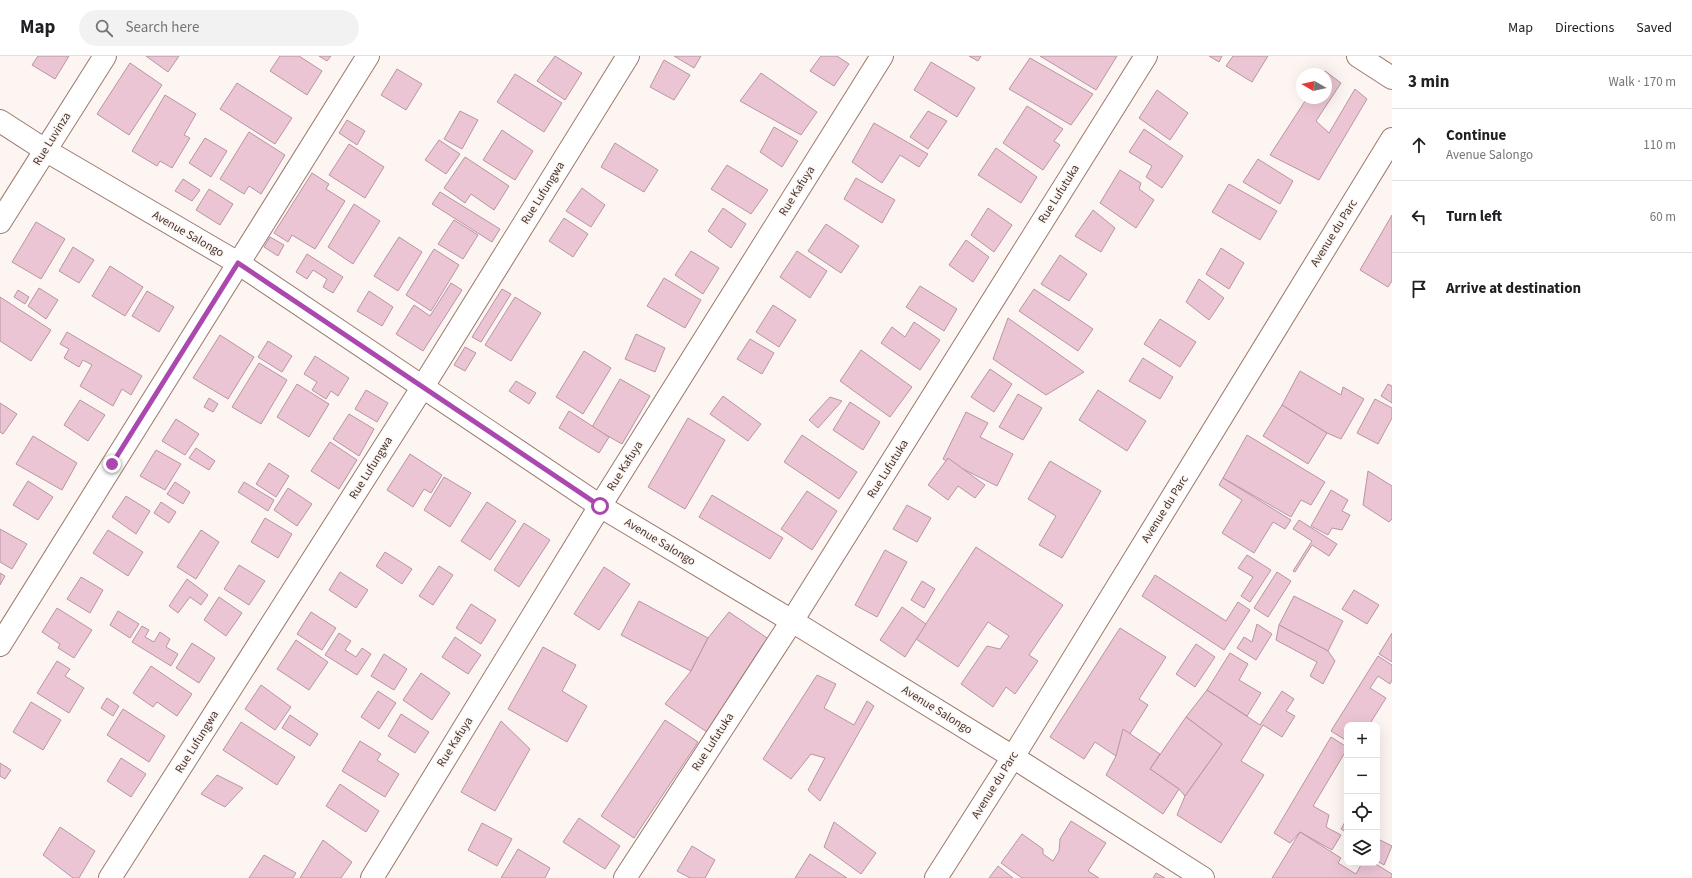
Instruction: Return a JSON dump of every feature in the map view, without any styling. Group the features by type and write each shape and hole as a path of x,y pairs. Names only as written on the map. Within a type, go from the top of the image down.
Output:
{"street":[{"name":"Rue Luvinza","path":"0,222 105,56"},
{"path":"0,645 368,56"},
{"name":"Rue Lufungwa","path":"110,878 422,388 628,56"},
{"name":"Rue Kafuya","path":"372,878 600,506 882,56"},
{"name":"Rue Lufutuka","path":"624,878 792,621 1146,56"},
{"path":"1358,56 1392,78"},
{"name":"Avenue Salongo","path":"0,121 45,150 238,263 422,388 600,506 792,621 1013,757 1203,878"},
{"name":"Avenue du Parc","path":"936,878 1013,757 1392,139"}],"building":[{"path":"38,56 69,56 55,79 32,65"},
{"path":"146,56 179,56 168,72"},
{"path":"280,56 299,56 322,71 307,95 270,71"},
{"path":"319,56 331,56 327,61"},
{"path":"555,56 582,73 565,100 537,81"},
{"path":"674,56 701,56 694,68"},
{"path":"821,56 837,56 849,64 834,86 810,71"},
{"path":"969,56 981,56 978,61"},
{"path":"1040,56 1117,56 1096,90"},
{"path":"1209,56 1222,56 1219,62"},
{"path":"1233,56 1268,56 1252,82 1226,66"},
{"path":"1030,58 1093,94 1071,125 1009,89"},
{"path":"664,60 690,75 674,100 650,87"},
{"path":"931,62 975,88 957,117 914,90"},
{"path":"130,63 162,85 129,135 97,114"},
{"path":"397,69 422,84 406,110 381,95"},
{"path":"761,73 817,112 801,135 740,101"},
{"path":"515,74 562,103 544,132 497,102"},
{"path":"1332,76 1341,83 1332,97"},
{"path":"237,83 292,118 275,144 220,109"},
{"path":"1355,89 1367,99 1319,180 1270,155 1303,104 1327,104 1316,121 1329,133"},
{"path":"1157,90 1188,113 1170,140 1139,118"},
{"path":"165,95 196,114 184,135 190,138 172,168 160,161 157,166 132,151"},
{"path":"1027,106 1063,129 1054,141 1060,145 1043,170 1003,143"},
{"path":"460,111 478,120 462,149 444,139"},
{"path":"928,111 947,121 928,149 910,137"},
{"path":"347,120 365,131 357,145 339,133"},
{"path":"874,123 928,154 919,167 900,155 882,183 852,162"},
{"path":"774,127 798,141 782,167 760,152"},
{"path":"1144,129 1183,156 1162,188 1146,177 1152,166 1129,152"},
{"path":"502,130 533,151 515,180 483,160"},
{"path":"249,132 285,155 261,194 249,186 244,194 220,179"},
{"path":"205,138 227,151 211,177 189,163"},
{"path":"439,140 460,154 446,174 425,160"},
{"path":"615,143 658,170 644,192 601,167"},
{"path":"349,144 384,167 365,198 329,175"},
{"path":"996,148 1037,177 1021,203 978,175"},
{"path":"465,157 509,186 494,210 471,194 465,203 444,188"},
{"path":"1258,159 1293,181 1280,204 1243,182"},
{"path":"727,165 768,190 751,214 711,189"},
{"path":"1120,170 1141,183 1139,189 1154,200 1136,228 1100,203"},
{"path":"312,173 329,184 326,189 345,201 315,249 292,235 288,242 274,233"},
{"path":"856,178 895,200 882,223 844,199"},
{"path":"183,179 200,190 192,201 175,191"},
{"path":"1229,184 1277,211 1260,240 1212,212"},
{"path":"582,188 605,205 591,227 566,211"},
{"path":"209,189 233,204 220,225 196,210"},
{"path":"440,192 500,229 492,242 432,204"},
{"path":"354,204 380,221 353,264 328,247"},
{"path":"723,208 746,224 731,248 708,231"},
{"path":"988,208 1012,225 994,252 971,235"},
{"path":"1093,210 1115,228 1101,252 1075,236"},
{"path":"1392,215 1392,281 1388,287 1360,270"},
{"path":"564,218 588,234 573,257 549,241"},
{"path":"454,220 478,235 463,259 438,244"},
{"path":"36,222 65,239 41,279 12,262"},
{"path":"826,224 859,246 841,273 808,251"},
{"path":"270,237 284,245 278,256 264,247"},
{"path":"399,237 422,252 398,291 374,276"},
{"path":"966,240 989,257 973,282 949,265"},
{"path":"73,247 94,260 79,283 59,271"},
{"path":"1221,248 1244,263 1229,289 1206,274"},
{"path":"434,249 459,265 431,311 406,295"},
{"path":"691,251 719,268 703,294 675,275"},
{"path":"797,251 827,271 810,298 780,277"},
{"path":"307,254 343,277 333,293 323,287 327,279 313,270 307,279 296,272"},
{"path":"1060,255 1087,274 1069,301 1041,284"},
{"path":"110,266 143,287 125,316 92,296"},
{"path":"664,278 701,300 685,328 647,306"},
{"path":"1199,279 1224,298 1209,320 1186,302"},
{"path":"451,283 462,290 423,351 396,334 414,305 430,316"},
{"path":"920,286 957,309 944,331 906,307"},
{"path":"39,288 58,300 46,319 28,306"},
{"path":"502,289 511,294 481,342 472,337"},
{"path":"1034,289 1093,329 1078,351 1019,311"},
{"path":"18,290 29,297 25,304 14,297"},
{"path":"147,291 174,307 159,332 132,316"},
{"path":"369,291 393,307 382,326 357,311"},
{"path":"0,297 51,330 31,361 0,341"},
{"path":"515,297 541,313 511,361 485,345"},
{"path":"773,305 796,320 779,347 756,332"},
{"path":"1008,318 1084,372 1046,395 993,359"},
{"path":"1160,319 1196,342 1180,367 1144,344"},
{"path":"914,322 940,340 920,370 881,343 892,327 905,337"},
{"path":"67,332 142,376 131,395 122,389 113,406 80,386 92,365 83,360 79,367 64,358 69,349 60,344"},
{"path":"636,334 665,348 655,372 625,359"},
{"path":"220,335 254,357 228,399 193,378"},
{"path":"750,339 774,353 762,374 737,359"},
{"path":"268,341 292,356 282,372 258,357"},
{"path":"465,347 476,353 465,371 454,365"},
{"path":"861,350 912,387 890,417 840,381"},
{"path":"584,351 611,368 583,414 556,397"},
{"path":"315,356 349,378 338,396 331,391 326,399 312,390 317,382 304,374"},
{"path":"1143,358 1173,377 1160,399 1129,381"},
{"path":"259,363 287,380 261,424 232,407"},
{"path":"990,369 1012,384 994,412 971,397"},
{"path":"1300,371 1341,395 1343,387 1364,399 1341,439 1327,433 1282,405"},
{"path":"620,379 650,396 622,444 592,427"},
{"path":"516,381 536,393 529,404 509,391"},
{"path":"297,384 329,404 309,437 277,417"},
{"path":"1388,384 1392,386 1392,403 1381,396"},
{"path":"366,390 388,403 377,422 355,409"},
{"path":"1098,390 1146,421 1127,451 1079,420"},
{"path":"1018,394 1042,408 1023,440 999,427"},
{"path":"723,396 761,424 748,441 710,414"},
{"path":"830,397 842,401 818,428 809,420"},
{"path":"209,398 218,404 213,412 204,407"},
{"path":"1375,399 1392,408 1392,418 1378,444 1357,433"},
{"path":"80,400 105,415 88,441 64,425"},
{"path":"850,402 880,422 863,450 833,430"},
{"path":"0,403 17,414 3,434 0,432"},
{"path":"1282,405 1327,433 1308,464 1263,436"},
{"path":"569,411 609,437 599,453 559,428"},
{"path":"966,412 988,423 980,437 1013,454 997,486 943,459"},
{"path":"349,414 374,429 359,456 333,439"},
{"path":"688,418 725,440 685,509 648,487"},
{"path":"176,419 199,434 185,455 162,441"},
{"path":"802,435 857,472 839,499 784,462"},
{"path":"1247,435 1325,482 1311,505 1301,500 1291,517 1223,478"},
{"path":"33,436 77,463 62,490 16,464"},
{"path":"330,442 357,460 339,489 311,471"},
{"path":"196,448 215,461 209,470 189,458"},
{"path":"156,450 181,464 165,490 140,476"},
{"path":"410,454 442,475 431,493 424,489 413,507 387,490"},
{"path":"948,458 985,485 975,498 958,486 948,500 928,485"},
{"path":"1050,461 1101,491 1062,558 1039,545 1056,516 1028,499"},
{"path":"269,463 289,476 276,497 256,484"},
{"path":"1368,471 1392,486 1392,519 1389,522 1363,505"},
{"path":"444,477 471,493 450,527 424,510"},
{"path":"1223,478 1291,520 1285,529 1273,522 1254,553 1222,533 1242,500 1219,485"},
{"path":"28,481 53,497 38,520 13,505"},
{"path":"175,482 190,492 183,504 167,494"},
{"path":"244,482 274,500 268,511 238,492"},
{"path":"288,488 312,504 297,526 274,510"},
{"path":"1331,490 1348,500 1342,511 1350,515 1342,530 1332,528 1328,535 1311,526"},
{"path":"807,491 837,511 812,550 781,529"},
{"path":"712,495 783,538 770,559 699,517"},
{"path":"126,496 150,511 136,534 112,517"},
{"path":"161,502 176,512 169,523 154,513"},
{"path":"487,502 516,521 490,560 461,541"},
{"path":"907,505 931,518 917,542 893,529"},
{"path":"265,518 292,534 278,558 251,542"},
{"path":"1299,520 1337,544 1329,556 1312,545 1295,572 1293,571 1312,541 1293,529"},
{"path":"524,523 550,540 519,587 494,570"},
{"path":"0,529 27,544 12,569 0,562"},
{"path":"108,530 143,552 128,576 93,553"},
{"path":"201,530 219,542 196,579 177,567"},
{"path":"976,547 1063,605 1029,655 1038,661 1015,694 1006,687 993,707 961,684 987,646 1000,649 1009,636 988,622 958,667 916,639"},
{"path":"885,550 907,562 877,617 855,605"},
{"path":"385,552 412,569 402,584 376,566"},
{"path":"1247,555 1271,570 1250,602 1241,596 1253,577 1238,568"},
{"path":"239,565 265,581 249,605 224,589"},
{"path":"439,566 453,575 433,605 419,596"},
{"path":"604,567 630,584 599,630 574,614"},
{"path":"340,572 368,590 356,608 329,590"},
{"path":"1277,572 1291,581 1268,617 1254,608"},
{"path":"0,573 5,576 0,585"},
{"path":"1155,575 1226,621 1238,602 1250,610 1224,650 1142,596"},
{"path":"81,577 103,590 90,613 67,599"},
{"path":"187,579 208,595 201,605 190,597 178,613 169,606"},
{"path":"922,581 935,589 924,608 911,600"},
{"path":"1354,590 1379,605 1367,624 1342,609"},
{"path":"1294,596 1343,621 1328,651 1279,625"},
{"path":"219,597 242,613 226,636 204,620"},
{"path":"639,601 708,638 691,671 621,635"},
{"path":"471,604 496,620 481,644 456,628"},
{"path":"902,607 926,624 905,657 880,640"},
{"path":"57,608 92,630 74,658 58,648 60,644 42,632"},
{"path":"118,611 139,624 130,638 110,625"},
{"path":"311,612 336,628 322,650 297,634"},
{"path":"729,612 770,640 707,732 665,704 691,671 708,638"},
{"path":"1257,624 1272,634 1256,660 1237,648 1244,637 1252,642"},
{"path":"1279,625 1328,651 1335,661 1323,684 1310,676 1317,662 1276,640"},
{"path":"142,626 149,630 145,637 154,642 160,632 170,639 166,647 178,654 171,666 132,642"},
{"path":"1120,628 1166,657 1139,699 1148,705 1116,756 1095,742 1084,759 1050,737"},
{"path":"339,633 351,641 345,650 356,657 362,648 371,654 357,675 325,655"},
{"path":"1392,633 1392,662 1379,654"},
{"path":"455,637 481,655 468,674 442,657"},
{"path":"296,640 328,662 309,690 277,669"},
{"path":"192,643 215,658 199,683 176,668"},
{"path":"1196,644 1215,657 1195,687 1176,674"},
{"path":"543,647 576,665 562,691 587,706 567,742 508,709"},
{"path":"1230,653 1248,664 1239,680 1261,693 1247,716 1207,690"},
{"path":"384,654 407,669 394,690 371,676"},
{"path":"1378,656 1392,665 1392,680 1390,684 1378,676 1370,688 1386,698 1371,722 1344,722 1344,739 1331,731"},
{"path":"57,661 70,669 65,676 84,688 69,713 37,693"},
{"path":"151,666 192,694 177,716 157,702 153,707 133,693"},
{"path":"421,673 450,693 432,720 403,700"},
{"path":"817,675 836,684 824,708 854,725 867,701 874,706 820,801 808,790 825,758 811,754 791,779 763,759"},
{"path":"261,685 291,707 275,730 245,709"},
{"path":"1207,690 1260,725 1282,691 1294,699 1286,711 1295,716 1282,737 1263,725 1241,761 1264,775 1221,843 1177,815 1185,796 1222,744 1186,717"},
{"path":"378,691 396,703 379,729 361,717"},
{"path":"107,698 119,706 113,716 101,708"},
{"path":"31,702 61,720 43,750 13,732"},
{"path":"123,709 165,736 149,762 107,735"},
{"path":"401,714 429,732 415,753 388,736"},
{"path":"290,715 318,734 310,746 282,728"},
{"path":"1186,717 1222,744 1185,796 1179,789 1150,769"},
{"path":"665,720 698,742 634,838 601,816"},
{"path":"501,721 530,749 495,811 461,792"},
{"path":"241,722 295,757 277,785 223,750"},
{"path":"1123,729 1160,754 1150,769 1179,789 1163,814 1106,775 1116,756"},
{"path":"1331,737 1344,745 1344,754 1313,806 1329,815 1326,827 1341,835 1332,850 1300,832 1290,843 1274,833"},
{"path":"360,741 381,754 377,760 399,774 385,797 342,771"},
{"path":"121,758 146,774 131,797 107,781"},
{"path":"0,763 11,770 5,779 0,776"},
{"path":"217,775 243,788 225,807 201,794"},
{"path":"340,784 379,811 366,832 326,806"},
{"path":"579,818 620,846 605,869 563,842"},
{"path":"1071,821 1106,843 1088,871 1099,878 1022,878 1001,863 1022,834 1043,849 1043,854 1053,861 1059,851 1060,839"},
{"path":"834,822 876,853 861,874 824,847"},
{"path":"482,823 512,839 497,866 468,850"},
{"path":"1344,824 1344,831 1341,829"},
{"path":"60,827 95,851 79,878 73,878 43,855"},
{"path":"1300,832 1341,858 1338,863 1356,874 1360,866 1379,866 1392,874 1392,878 1272,878"},
{"path":"323,840 352,862 341,878 300,878"},
{"path":"1380,840 1392,846 1384,865 1380,863"},
{"path":"692,846 715,860 705,878 690,878 677,871"},
{"path":"518,849 550,868 545,878 501,878"},
{"path":"810,854 847,878 795,878"},
{"path":"264,855 296,873 293,878 249,878"},
{"path":"998,866 1013,878 989,878"},
{"path":"1156,873 1165,878 1153,878"}],"route":[{"path":"112,464 238,263 422,388 600,506"}]}
